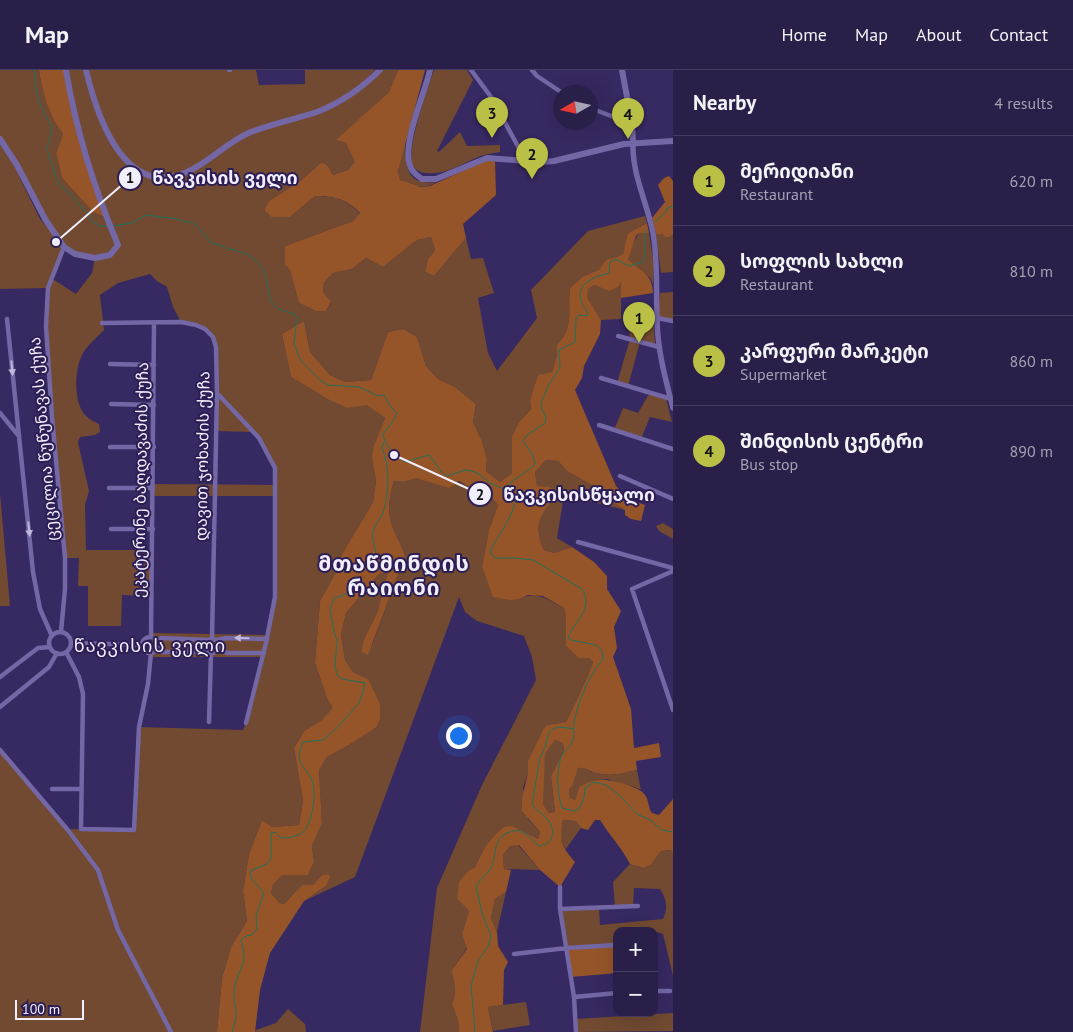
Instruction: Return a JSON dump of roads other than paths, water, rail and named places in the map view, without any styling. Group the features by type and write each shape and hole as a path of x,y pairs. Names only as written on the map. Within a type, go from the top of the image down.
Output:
{"main road":[{"path":"0,139 17,165 44,219 64,247 83,257 95,258 114,252 118,245 88,167 71,101 66,70"},
{"path":"86,70 93,97 124,159 140,172 155,178 163,178 187,172 246,134 334,104 351,94 380,70"},
{"path":"430,70 409,144 410,164 414,173 422,179 432,180 487,158 526,161 560,160 615,145 673,141"},
{"path":"622,70 632,124 633,143"}],"street":[{"path":"471,70 491,97 526,161"},
{"path":"532,70 537,76 553,87"},
{"path":"598,111 632,124"},
{"path":"633,143 634,168 653,233 658,274 657,318 659,347 673,408"},
{"name":"ცეცილია წუწუნავას ქუჩა","path":"61,632 65,589 65,558 46,326 48,288 64,247"},
{"path":"657,318 673,321"},
{"path":"8,319 33,572 40,609 52,636"},
{"name":"დავით ჯოხაძის ქუჩა","path":"154,323 181,322 196,325 205,329 213,337 216,346 217,393 212,640"},
{"path":"102,323 154,323"},
{"name":"ეკატერინე ბაღდავაძის ქუჩა","path":"151,637 154,323"},
{"path":"618,336 659,347"},
{"path":"110,364 154,365"},
{"path":"601,378 671,399"},
{"path":"217,393 259,438 275,468 275,598 264,653 246,723"},
{"path":"111,404 154,404"},
{"path":"0,413 18,435"},
{"path":"599,425 673,450"},
{"path":"110,446 154,447"},
{"path":"620,476 673,499"},
{"path":"109,488 153,488"},
{"path":"111,529 153,529"},
{"path":"578,542 673,570"},
{"path":"673,570 632,588 673,710"},
{"path":"57,654 50,647 49,639 61,632 68,636 70,643 66,652"},
{"path":"156,650 158,646 156,641 151,637 144,640 142,645 145,652 150,653 156,650 159,652 209,653 218,650 228,653 264,653"},
{"path":"156,641 161,638 212,640 226,638 267,639"},
{"path":"212,640 219,646 218,650"},
{"path":"209,722 209,653 205,647 212,640"},
{"path":"70,643 142,645"},
{"path":"0,677 38,648 50,647"},
{"path":"0,707 49,667 57,654 66,652"},
{"path":"66,652 80,677 83,694 81,828 134,830 139,726 148,684 150,653"},
{"path":"0,750 67,829 98,870 118,930 171,1032"},
{"path":"52,788 81,789"},
{"path":"560,887 560,909 574,997 576,1032"},
{"path":"560,909 638,906"},
{"path":"514,954 613,945"},
{"path":"658,991 670,991"},
{"path":"574,997 613,993"}],"waterway":[{"path":"35,70 35,85 39,100 44,114 52,127 47,149 55,175 60,185 84,209 93,222 100,226 108,226"},
{"path":"655,222 666,212 667,208 673,206"},
{"path":"112,226 132,223 146,215 192,222 212,244 217,244 251,257 264,272 272,303 276,308 292,313 297,317 294,344 301,361 320,380 328,385 359,387 378,396 384,395 390,406 397,413 383,434 388,447 394,453 405,462 429,455 447,476 465,470 472,471 490,483 515,494 514,507 491,549 491,554 495,558 533,560 582,589 585,596 585,609 568,638 596,645 602,651 603,659 589,681 579,705 574,722 573,740 562,755 559,763 558,782 562,808 574,811 579,809 584,798 585,788 594,782 606,785 620,796 637,814 650,820 662,830 673,832"},
{"path":"506,488 513,480 528,471 535,464 533,456 523,441 526,436 545,423 546,418 541,403 549,384 560,368 559,350 575,342 576,319 579,315 586,316 588,313 580,298 581,289 597,276 609,273 610,262 615,259 629,266 643,262 646,230"},
{"path":"361,568 375,557 373,531 383,513 386,502 388,479 385,455 382,448 384,442"},
{"path":"232,1032 236,1021 235,985 244,956 241,940 246,936 252,935 257,929 256,916 264,893 251,878 250,871 267,864 271,859 271,833 275,832 281,838 289,837 301,834 306,828 314,802 314,789 310,777 300,761 303,742 323,740 337,728 359,703 363,692 365,683 342,679 337,675 335,666 337,641 330,610 334,598 348,592 353,587 356,579"},
{"path":"475,1032 471,986 478,961 489,945 491,936 482,913 476,886 491,868 497,844 503,835 518,830 539,846 544,845 551,839 553,832 550,823 532,805 540,757 551,730 563,727 574,729"}],"place":[{"name":"კარფური მარკეტი","path":"492,138"},
{"name":"შინდისის ცენტრი","path":"628,139"},
{"name":"სოფლის სახლი","path":"532,179"},
{"name":"წავკისის ველი","path":"56,242"},
{"name":"მერიდიანი","path":"639,343"},
{"name":"წავკისისწყალი","path":"394,455"}],"district":[{"name":"მთაწმინდის რაიონი","path":"394,576"},
{"name":"წავკისის ველი","path":"150,646"}]}
